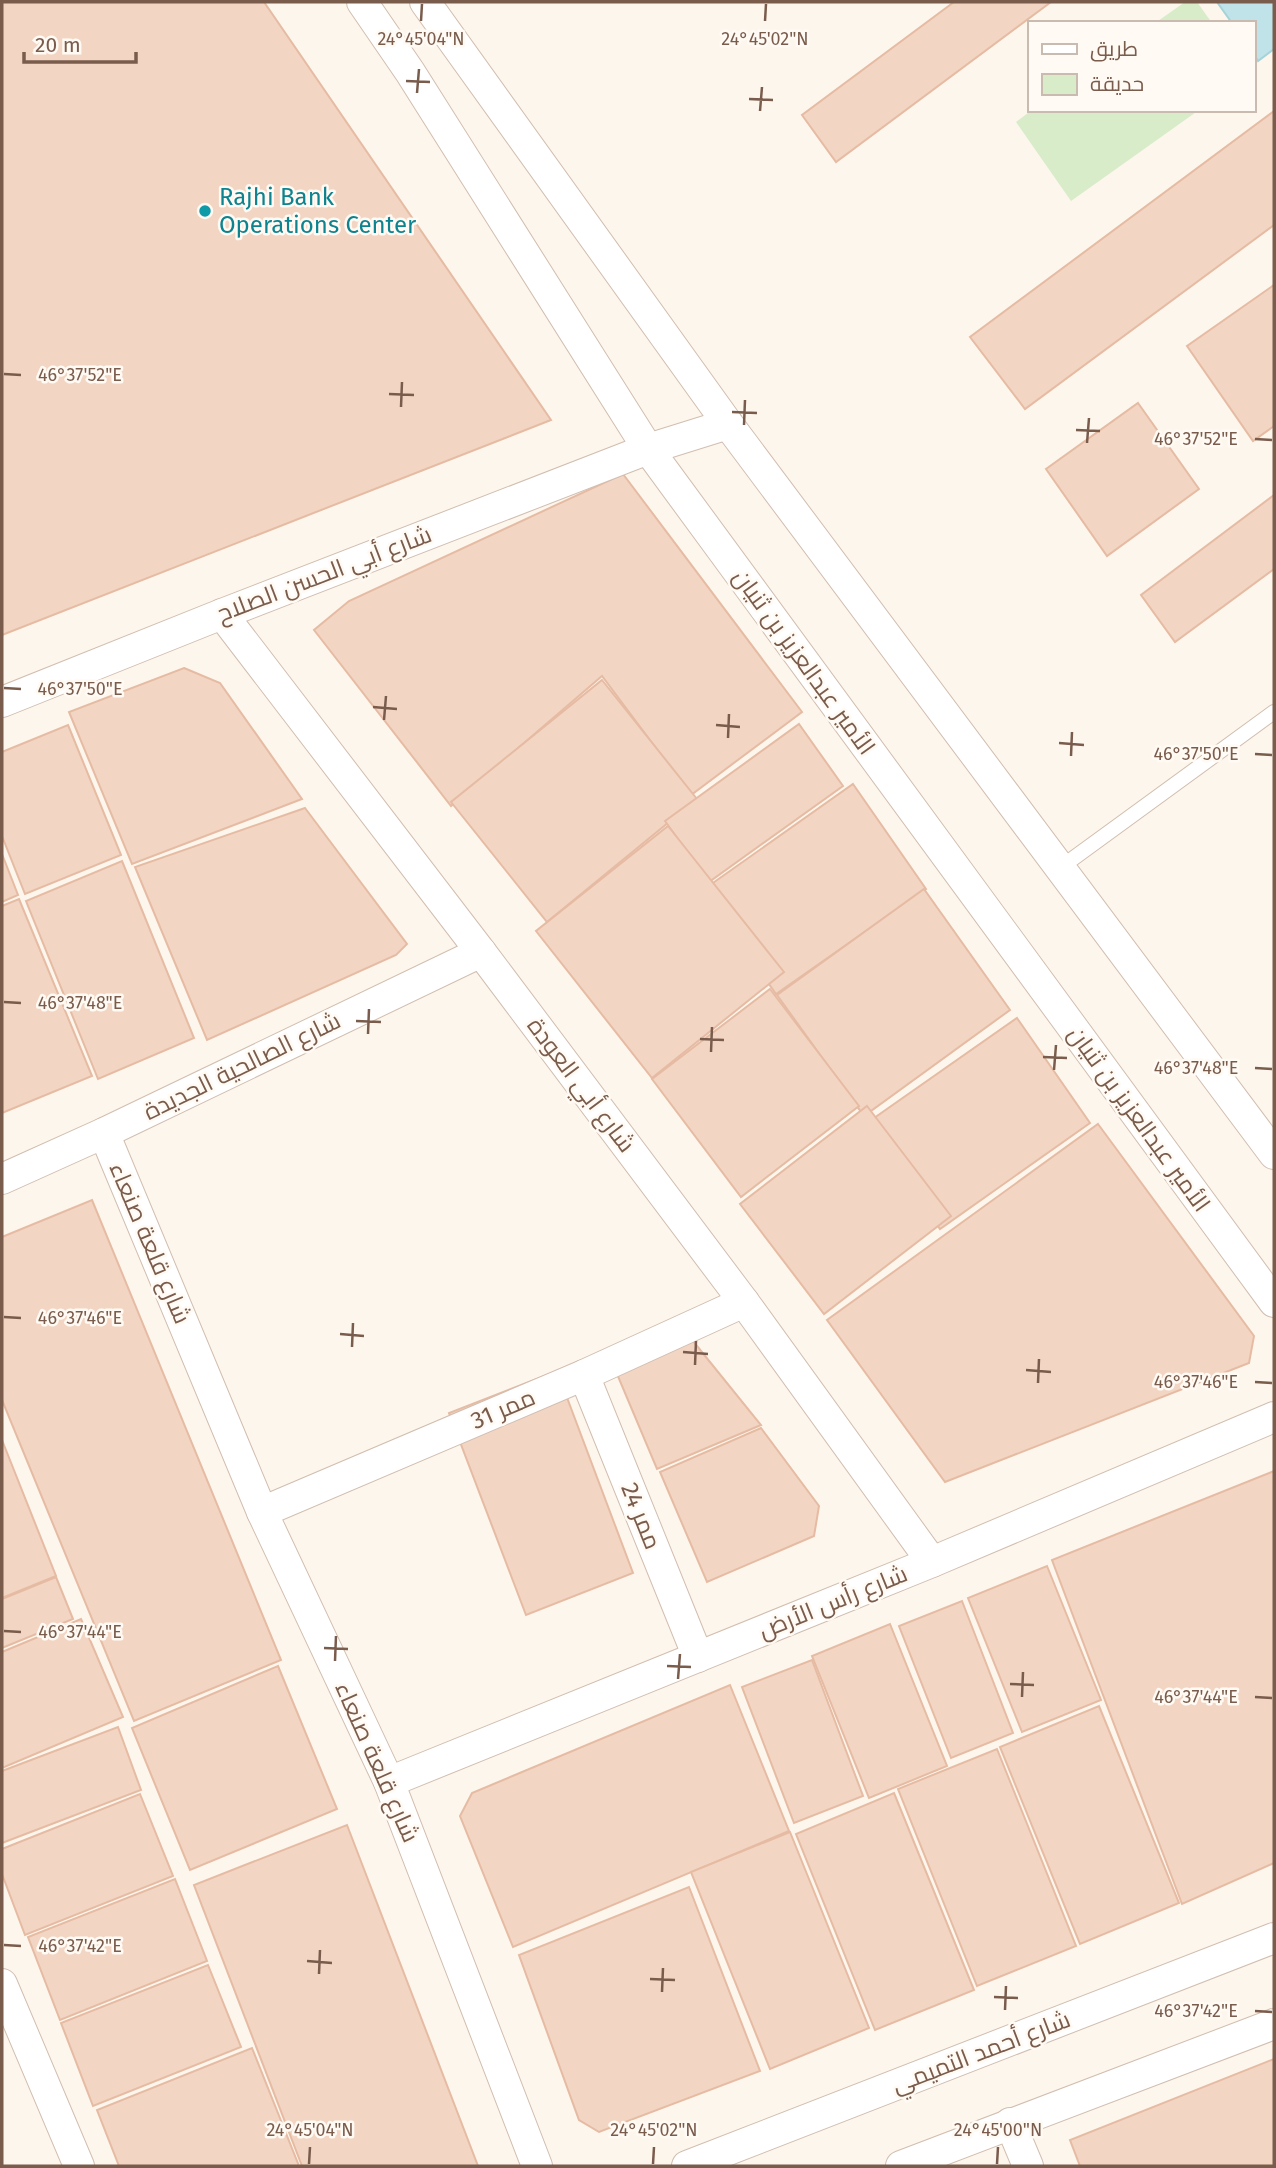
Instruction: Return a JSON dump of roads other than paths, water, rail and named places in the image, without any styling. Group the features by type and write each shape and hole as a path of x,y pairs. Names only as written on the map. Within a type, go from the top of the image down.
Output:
{"street":[{"name":"الأمير عبدالعزيز بن ثنيان","path":"362,2 410,72 648,449 1274,1302"},
{"path":"425,2 728,424 1274,1154"},
{"name":"شارع أبي الحسن الصلاح","path":"2,702 648,449 728,424"},
{"name":"شارع أبي العودة","path":"222,614 744,1302 932,1563"},
{"name":"شارع الصالحية الجديدة","path":"2,1179 104,1133 481,952"},
{"name":"شارع قلعة صنعاء","path":"104,1133 262,1512 389,1782 537,2166"},
{"name":"ممر 31","path":"262,1512 744,1302"},
{"name":"ممر 24","path":"584,1374 698,1657"},
{"name":"شارع رأس الأرض","path":"389,1782 932,1563 1274,1417"},
{"name":"شارع أحمد التميمي","path":"687,2166 1274,1938"},
{"path":"2,1984 79,2166"},
{"path":"901,2166 1274,2024"},
{"path":"1010,2123 1028,2166"}],"lane":[{"path":"1060,868 1274,712"}],"water":[{"path":"1217,2 1274,2 1274,49 1258,61 1255,56 1255,21 1231,21"}],"place":[{"name":"Rajhi Bank Operations Center","path":"205,211"}]}
